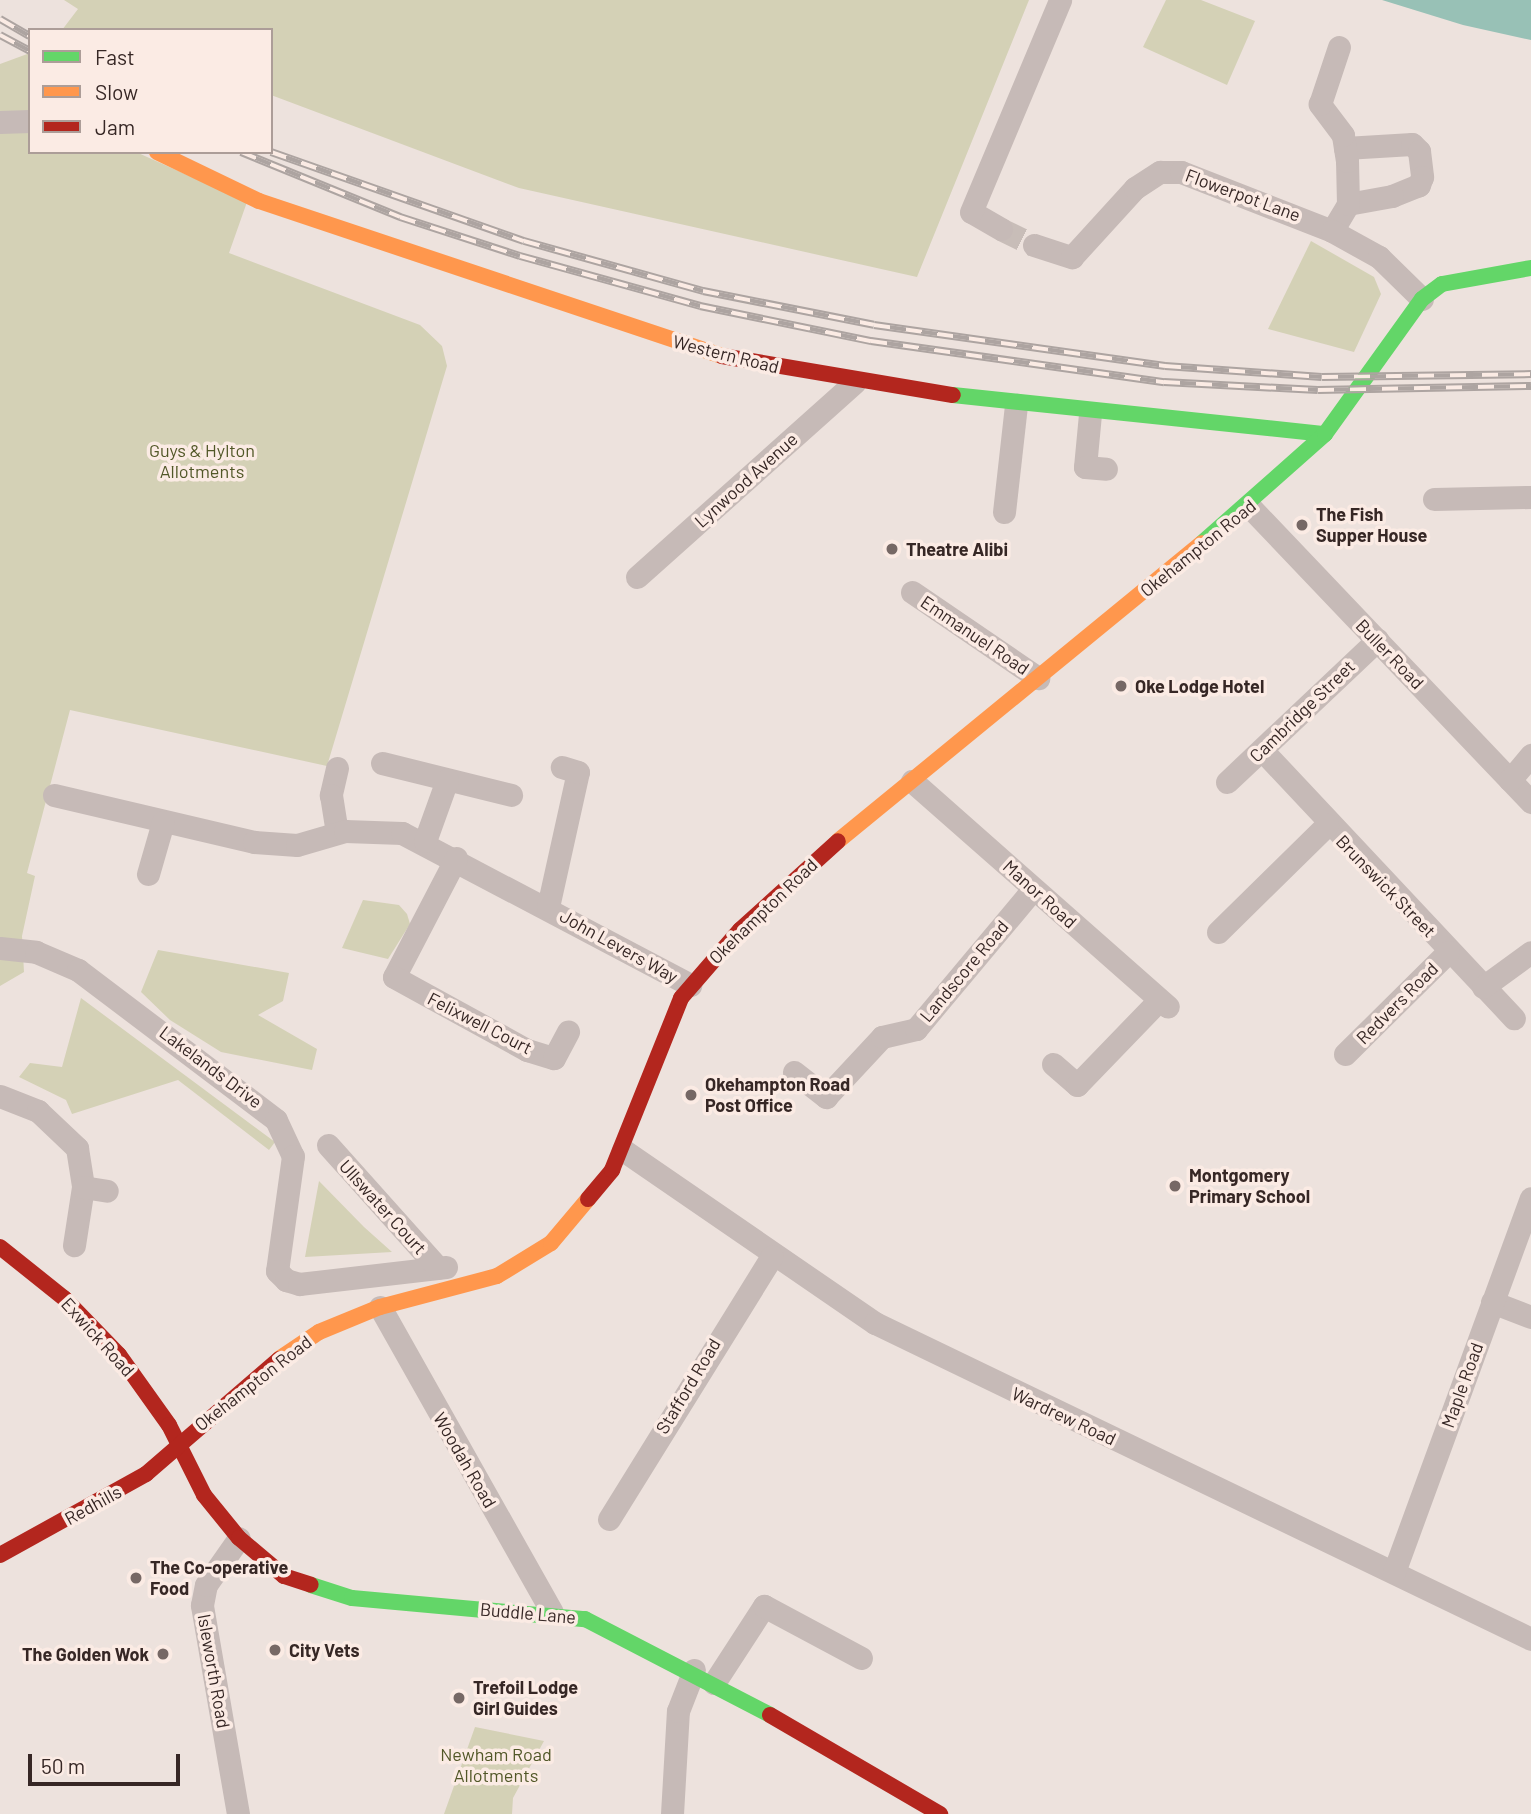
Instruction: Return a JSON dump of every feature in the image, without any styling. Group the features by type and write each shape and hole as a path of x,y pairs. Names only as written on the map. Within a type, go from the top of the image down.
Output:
{"street":[{"path":"1001,229 971,212 1065,7"},
{"path":"1332,231 1348,204 1345,148 1320,104 1339,47"},
{"path":"0,122 28,121"},
{"path":"1345,148 1412,144 1419,151 1422,177 1419,186 1392,196 1348,204"},
{"name":"Western Road","path":"161,154 259,201 516,291 734,360 854,383 1016,405 1090,414 1325,433"},
{"name":"Flowerpot Lane","path":"1034,245 1066,258 1080,253 1126,195 1168,172 1203,179 1332,231 1379,257 1422,299"},
{"path":"1422,299 1442,284 1531,268"},
{"name":"Okehampton Road","path":"178,1443 284,1354 380,1307 469,1285 533,1257 584,1209 623,1150 673,1013 690,985 740,930 912,781 1249,506 1325,433 1377,356 1422,299"},
{"name":"Lynwood Avenue","path":"637,578 854,383"},
{"path":"1004,512 1016,405"},
{"path":"1090,414 1085,467 1106,468"},
{"path":"1434,499 1531,497"},
{"name":"Buller Road","path":"1249,506 1531,803"},
{"name":"Emmanuel Road","path":"912,592 1038,678"},
{"name":"Cambridge Street","path":"1227,782 1377,640"},
{"name":"Brunswick Street","path":"1262,750 1327,825 1514,1018"},
{"path":"1510,780 1531,755"},
{"path":"382,763 512,795"},
{"name":"John Levers Way","path":"548,907 578,772 562,767"},
{"path":"337,768 331,795 337,833"},
{"path":"425,841 447,780"},
{"name":"Manor Road","path":"912,781 1163,1003 1077,1085 1053,1064"},
{"name":"John Levers Way","path":"54,795 254,842 297,845 337,833 389,831 425,841 690,985"},
{"path":"148,874 163,822"},
{"path":"1218,932 1327,825"},
{"name":"Felixwell Court","path":"456,858 394,977 418,992 554,1058 568,1032"},
{"name":"Landscore Road","path":"794,1072 826,1097 882,1037 916,1030 1033,889"},
{"name":"Lakelands Drive","path":"0,948 36,952 78,970 276,1120 293,1156 277,1271 286,1280 299,1284 442,1267"},
{"name":"Redvers Road","path":"1345,1054 1448,952"},
{"path":"1483,987 1531,952"},
{"path":"0,1096 38,1111 61,1129 81,1157 83,1187 74,1245"},
{"name":"Ullswater Court","path":"328,1146 442,1267"},
{"name":"Wardrew Road","path":"623,1150 772,1256 941,1358 1531,1639"},
{"path":"83,1187 107,1191"},
{"name":"Maple Road","path":"1394,1572 1531,1198"},
{"name":"Exwick Road","path":"0,1247 64,1298 119,1355 178,1443"},
{"name":"Stafford Road","path":"609,1519 772,1256"},
{"path":"1492,1302 1531,1317"},
{"name":"Woodah Road","path":"380,1307 552,1612"},
{"name":"Buddle Lane","path":"178,1443 189,1471 239,1538 284,1576 340,1596 552,1612 585,1619 694,1671 940,1814"},
{"name":"Redhills","path":"0,1555 132,1484 178,1443"},
{"name":"Isleworth Road","path":"238,1814 202,1594 239,1538"},
{"path":"714,1683 764,1606 861,1658"},
{"path":"672,1814 678,1712 694,1671"}],"green space":[{"path":"64,0 1029,0 917,277 519,188 273,96 273,28 64,28 78,9"},
{"path":"1166,0 1201,0 1255,21 1227,85 1143,47"},
{"name":"Guys & Hylton Allotments","path":"28,54 28,154 140,154 247,202 229,253 420,325 442,346 447,366 327,766 70,710 27,873 35,876 22,936 24,972 0,986 0,64"},
{"path":"1311,241 1374,277 1381,294 1354,352 1268,329"},
{"path":"363,900 399,905 407,914 410,924 388,959 342,948"},
{"path":"158,950 289,973 283,1001 258,1015 317,1049 312,1070 221,1052 170,1020 141,992"},
{"path":"81,998 275,1142 269,1150 178,1080 72,1114 66,1100 19,1077 30,1063 62,1067"},
{"path":"319,1181 364,1227 392,1252 305,1257"},
{"name":"Newham Road Allotments","path":"475,1727 544,1741 513,1798 512,1814 444,1814"}],"water":[{"path":"1382,0 1531,0 1531,40 1463,25"}],"tunnel":[{"path":"1001,229 1034,245"}],"railway":[{"path":"0,19 28,35"},
{"path":"0,35 28,50"},
{"path":"273,153 524,241 703,291 874,325 1165,366 1322,377 1531,374"},
{"path":"246,154 400,217 520,256 700,306 871,341 1164,382 1318,390 1531,386"}],"traffic: fast":[{"path":"1202,543 1325,434 1422,299 1442,284 1531,268"},
{"path":"953,395 1325,434"},
{"path":"311,1585 352,1598 585,1619 770,1715"}],"traffic: slow":[{"path":"161,154 259,201 722,356"},
{"path":"838,841 1202,543"},
{"path":"279,1359 319,1332 380,1307 497,1276 551,1243 588,1199"}],"traffic: jam":[{"path":"722,356 953,395"},
{"path":"588,1199 612,1170 681,998 740,930 838,841"},
{"path":"0,1247 64,1298 119,1355 169,1425 204,1495 239,1538 284,1576 311,1585"},
{"path":"0,1555 146,1474 279,1359"},
{"path":"770,1715 940,1814"}],"place":[{"name":"The Fish Supper House","path":"1302,525"},
{"name":"Theatre Alibi","path":"892,549"},
{"name":"Oke Lodge Hotel","path":"1121,686"},
{"name":"Okehampton Road Post Office","path":"691,1095"},
{"name":"Montgomery Primary School","path":"1175,1186"},
{"name":"The Co-operative Food","path":"136,1578"},
{"name":"City Vets","path":"275,1650"},
{"name":"The Golden Wok","path":"163,1654"},
{"name":"Trefoil Lodge Girl Guides","path":"459,1698"}]}
